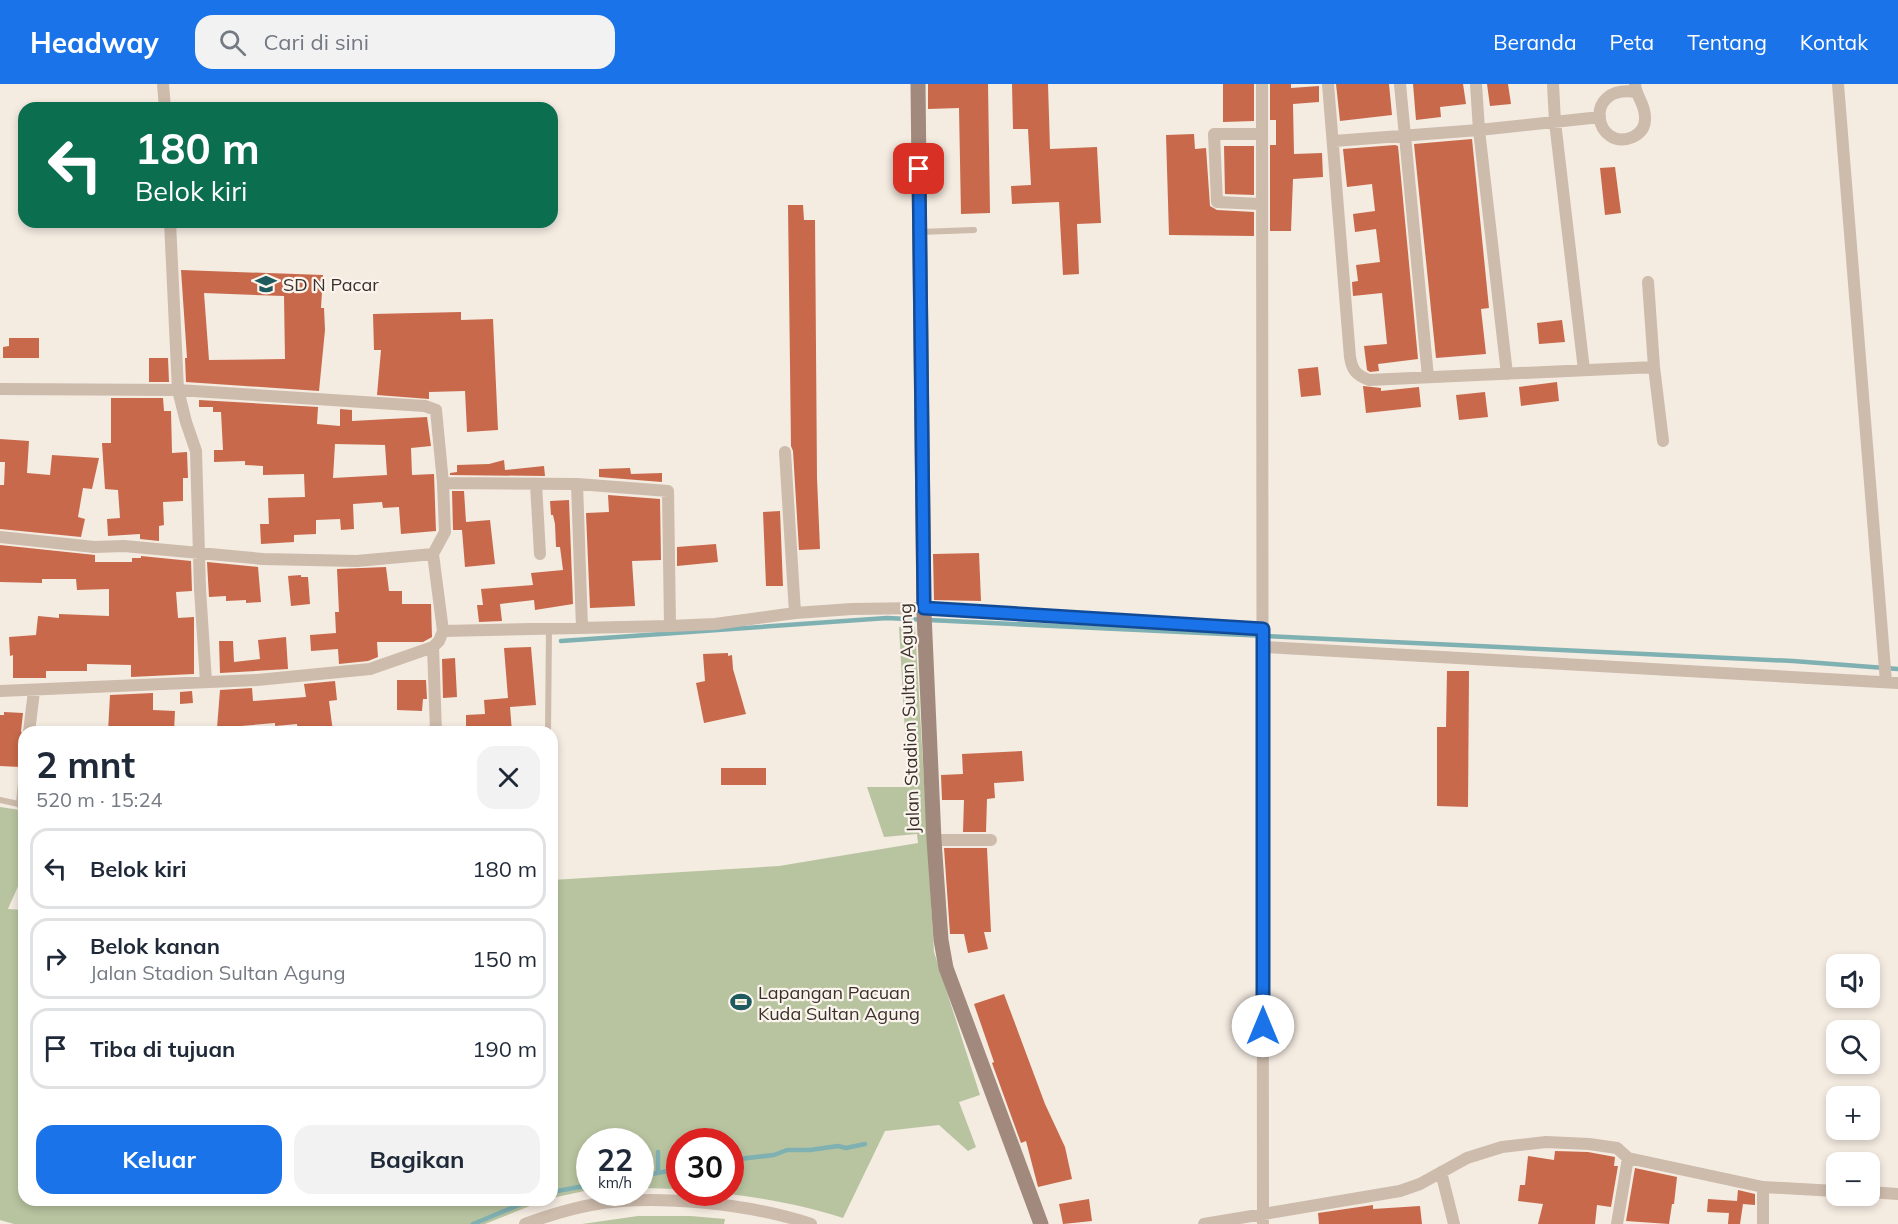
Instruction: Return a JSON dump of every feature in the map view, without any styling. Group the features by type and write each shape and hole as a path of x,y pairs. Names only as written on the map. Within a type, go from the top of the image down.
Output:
{"main road":[{"name":"Jalan Stadion Sultan Agung","path":"918,84 924,616 941,940 946,968 1041,1224"}],"street":[{"path":"164,84 165,102"},
{"path":"1262,84 1263,1220"},
{"path":"1328,84 1352,368 1358,375 1369,380 1654,367"},
{"path":"1400,84 1428,377"},
{"path":"1476,84 1479,130 1507,374"},
{"path":"1552,84 1584,370"},
{"path":"443,631 715,624 795,613 852,609 924,616 1890,680 1885,657 1838,84"},
{"path":"1635,88 1645,109 1646,121 1641,131 1632,137 1621,139 1610,135 1603,128 1600,102 1604,95 1616,89 1635,88"},
{"path":"1334,141 1479,130 1600,117"},
{"path":"1261,204 1217,202 1214,134 1262,134"},
{"path":"170,228 178,390 196,451 206,682"},
{"path":"1648,282 1654,367 1663,441"},
{"path":"0,389 178,390 430,408 436,410 445,532 433,554 443,631 439,641 433,647 369,669 257,681 0,691"},
{"path":"785,452 795,613"},
{"path":"443,483 577,484 668,491 670,626"},
{"path":"536,484 540,554"},
{"path":"577,484 582,628"},
{"path":"0,537 94,547 124,546 231,557 320,561 357,561 433,554"},
{"path":"433,647 436,726"},
{"path":"30,726 34,691"},
{"path":"934,840 991,840"},
{"path":"1204,1224 1263,1220 1400,1191 1420,1184 1467,1158 1502,1147 1546,1142 1617,1148 1628,1158 1763,1187 1826,1190"},
{"path":"1617,1224 1628,1158"},
{"path":"1441,1172 1454,1224"},
{"path":"1763,1187 1763,1224"},
{"path":"1880,1193 1898,1194"},
{"path":"525,1224 593,1205 640,1201 752,1209 811,1224"}],"lane":[{"path":"919,232 974,230"},
{"path":"548,726 549,629"},
{"path":"0,800 18,804"}],"green space":[{"name":"Lapangan Pacuan Kuda Sultan Agung","path":"899,627 915,627 934,952 980,1095 959,1102 976,1147 968,1151 939,1125 885,1131 843,1218 783,1202 744,1196 744,1128 666,1128 666,1189 654,1188 654,1128 576,1128 576,1193 558,1197 558,880 779,866 918,843 917,834 884,837 867,787 908,787"},
{"path":"0,807 18,810 18,886 8,909 18,910 18,1206 530,1206 485,1224 14,1224 0,1220"},
{"path":"638,1216 691,1216 725,1219 724,1224 582,1224"}],"building":[{"path":"928,84 988,84 990,213 961,214 959,108 928,109"},
{"path":"1012,84 1048,84 1050,149 1097,147 1101,223 1077,224 1079,274 1063,275 1059,202 1012,204 1011,186 1031,185 1028,129 1013,129"},
{"path":"1223,84 1254,84 1254,121 1223,122"},
{"path":"1270,84 1291,84 1291,88 1319,86 1319,102 1293,104 1294,154 1322,153 1323,177 1293,179 1291,231 1270,231 1270,145 1276,145 1276,120 1270,120"},
{"path":"1336,84 1389,84 1392,115 1340,121"},
{"path":"1413,84 1463,84 1466,104 1440,107 1441,117 1416,120"},
{"path":"1487,84 1508,84 1511,104 1490,106"},
{"path":"1194,134 1195,149 1206,148 1210,206 1217,210 1254,212 1254,236 1169,235 1166,135"},
{"path":"1472,139 1489,308 1481,309 1486,354 1436,358 1414,144"},
{"path":"1224,146 1254,146 1254,195 1225,194"},
{"path":"1398,146 1418,359 1378,364 1379,371 1370,372 1367,370 1364,346 1387,344 1382,293 1353,296 1352,282 1358,281 1356,265 1380,262 1376,229 1355,232 1353,214 1375,211 1372,184 1347,187 1343,149"},
{"path":"1615,167 1621,213 1605,215 1600,168"},
{"path":"788,205 803,205 804,220 815,220 817,478 820,549 799,550 791,446"},
{"path":"181,270 323,275 321,308 324,308 325,330 319,391 186,382 185,358 187,358","holes":["204,293 284,296 285,359 209,360"]},
{"path":"461,312 461,320 493,319 498,430 467,432 465,391 429,392 429,399 377,395 381,350 374,350 373,314"},
{"path":"1562,320 1565,342 1539,344 1537,323"},
{"path":"9,338 39,338 39,358 3,358 3,347 9,346"},
{"path":"149,358 168,358 169,382 149,382"},
{"path":"1318,367 1321,395 1301,397 1298,369"},
{"path":"1557,382 1559,401 1521,406 1519,387"},
{"path":"1363,386 1381,388 1381,391 1419,387 1421,407 1366,413"},
{"path":"1485,392 1488,417 1459,420 1456,395"},
{"path":"111,398 163,398 164,411 171,411 172,453 187,452 188,478 183,478 183,501 163,502 164,525 159,526 159,541 140,539 140,534 108,536 107,519 120,518 118,490 105,489 102,443 111,443"},
{"path":"199,400 318,407 317,424 340,426 340,409 352,410 352,421 427,417 431,446 411,448 412,475 434,474 436,531 401,534 399,507 383,508 382,502 353,504 354,529 341,530 340,519 316,520 316,534 294,535 294,542 261,544 260,524 269,524 268,498 305,497 304,474 263,475 263,466 245,465 245,461 214,462 214,450 223,450 221,412 213,412 213,407 199,407","holes":["335,444 385,445 387,475 333,478"]},
{"path":"0,439 29,441 27,473 50,475 52,455 99,458 92,489 83,488 78,517 85,519 81,537 0,529 0,485 4,485 5,462 0,462"},
{"path":"504,460 505,470 544,466 545,476 450,475 450,473 457,472 457,465 489,464"},
{"path":"630,468 631,474 662,473 662,482 599,477 599,469"},
{"path":"452,491 464,491 466,522 490,520 495,564 465,567 462,530 453,530"},
{"path":"608,495 660,499 661,560 632,561 635,606 590,608 586,513 609,512"},
{"path":"569,500 573,604 535,610 534,600 500,604 502,621 479,622 477,605 483,605 481,589 533,585 531,573 563,570 560,547 556,547 555,524 553,515 551,515 550,501"},
{"path":"780,511 783,586 766,586 763,512"},
{"path":"716,544 718,562 677,566 677,547"},
{"path":"0,545 95,555 95,562 132,562 132,558 141,558 141,556 191,561 192,591 176,592 178,618 194,617 194,674 131,677 131,665 87,664 87,671 46,671 46,678 13,678 13,655 10,656 9,637 36,635 38,616 59,618 59,614 109,616 109,589 77,590 76,579 42,579 42,583 0,582"},
{"path":"979,553 981,601 934,600 933,554"},
{"path":"207,562 258,567 261,602 226,601 226,596 209,597"},
{"path":"386,567 389,591 402,591 402,604 431,604 432,637 423,642 377,642 378,657 368,661 339,664 338,649 311,651 310,635 336,633 335,612 339,612 337,569"},
{"path":"301,575 301,577 308,577 310,604 291,606 288,576"},
{"path":"286,637 288,669 220,673 219,641 233,641 234,662 260,659 258,640"},
{"path":"531,647 536,705 510,707 512,726 466,726 466,715 485,714 484,700 508,698 504,648"},
{"path":"728,653 728,656 732,655 733,669 746,714 704,723 696,683 705,681 703,654"},
{"path":"455,658 457,697 443,698 442,659"},
{"path":"1447,671 1469,671 1468,807 1437,806 1437,727 1446,727"},
{"path":"397,680 426,680 427,699 423,699 422,711 397,710"},
{"path":"335,681 337,700 329,701 332,726 297,726 297,724 275,726 275,723 217,726 220,690 252,688 253,701 306,697 304,684"},
{"path":"192,691 193,703 180,704 180,692"},
{"path":"153,693 153,710 175,711 174,726 108,726 110,695"},
{"path":"4,712 23,713 22,726 18,726 18,767 0,766 0,715 4,715"},
{"path":"1022,751 1024,781 994,783 995,798 987,799 986,832 963,832 964,800 942,800 941,775 963,774 962,754"},
{"path":"721,768 766,768 766,785 721,785"},
{"path":"944,848 987,848 991,932 984,932 988,949 968,953 964,934 950,934"},
{"path":"1004,994 1045,1104 1065,1147 1072,1179 1038,1187 1026,1141 1021,1143 992,1063 994,1062 974,1004"},
{"path":"1555,1151 1588,1152 1615,1157 1614,1166 1618,1166 1611,1207 1597,1205 1595,1224 1538,1224 1543,1204 1518,1201 1520,1185 1525,1185 1528,1156 1554,1160"},
{"path":"1635,1168 1677,1177 1669,1224 1626,1221"},
{"path":"1738,1190 1755,1194 1755,1205 1743,1204 1740,1224 1728,1224 1729,1213 1707,1212 1708,1199 1737,1201"},
{"path":"1089,1199 1092,1221 1063,1224 1059,1204"},
{"path":"1373,1205 1373,1209 1420,1206 1422,1224 1319,1224 1318,1213"}],"waterway":[{"path":"561,641 887,618 1793,661 1898,669"},
{"path":"744,1158 774,1155 787,1150 838,1146 846,1148 865,1144"},
{"path":"658,1152 658,1173"},
{"path":"654,1174 666,1171"},
{"path":"558,1191 576,1188"},
{"path":"473,1224 516,1206"}],"place":[{"name":"SD N Pacar","path":"266,284"},
{"name":"Lapangan Pacuan Kuda Sultan Agung","path":"741,1002"}],"route":[{"path":"919,169 924,608 1263,629 1263,1026"}]}
